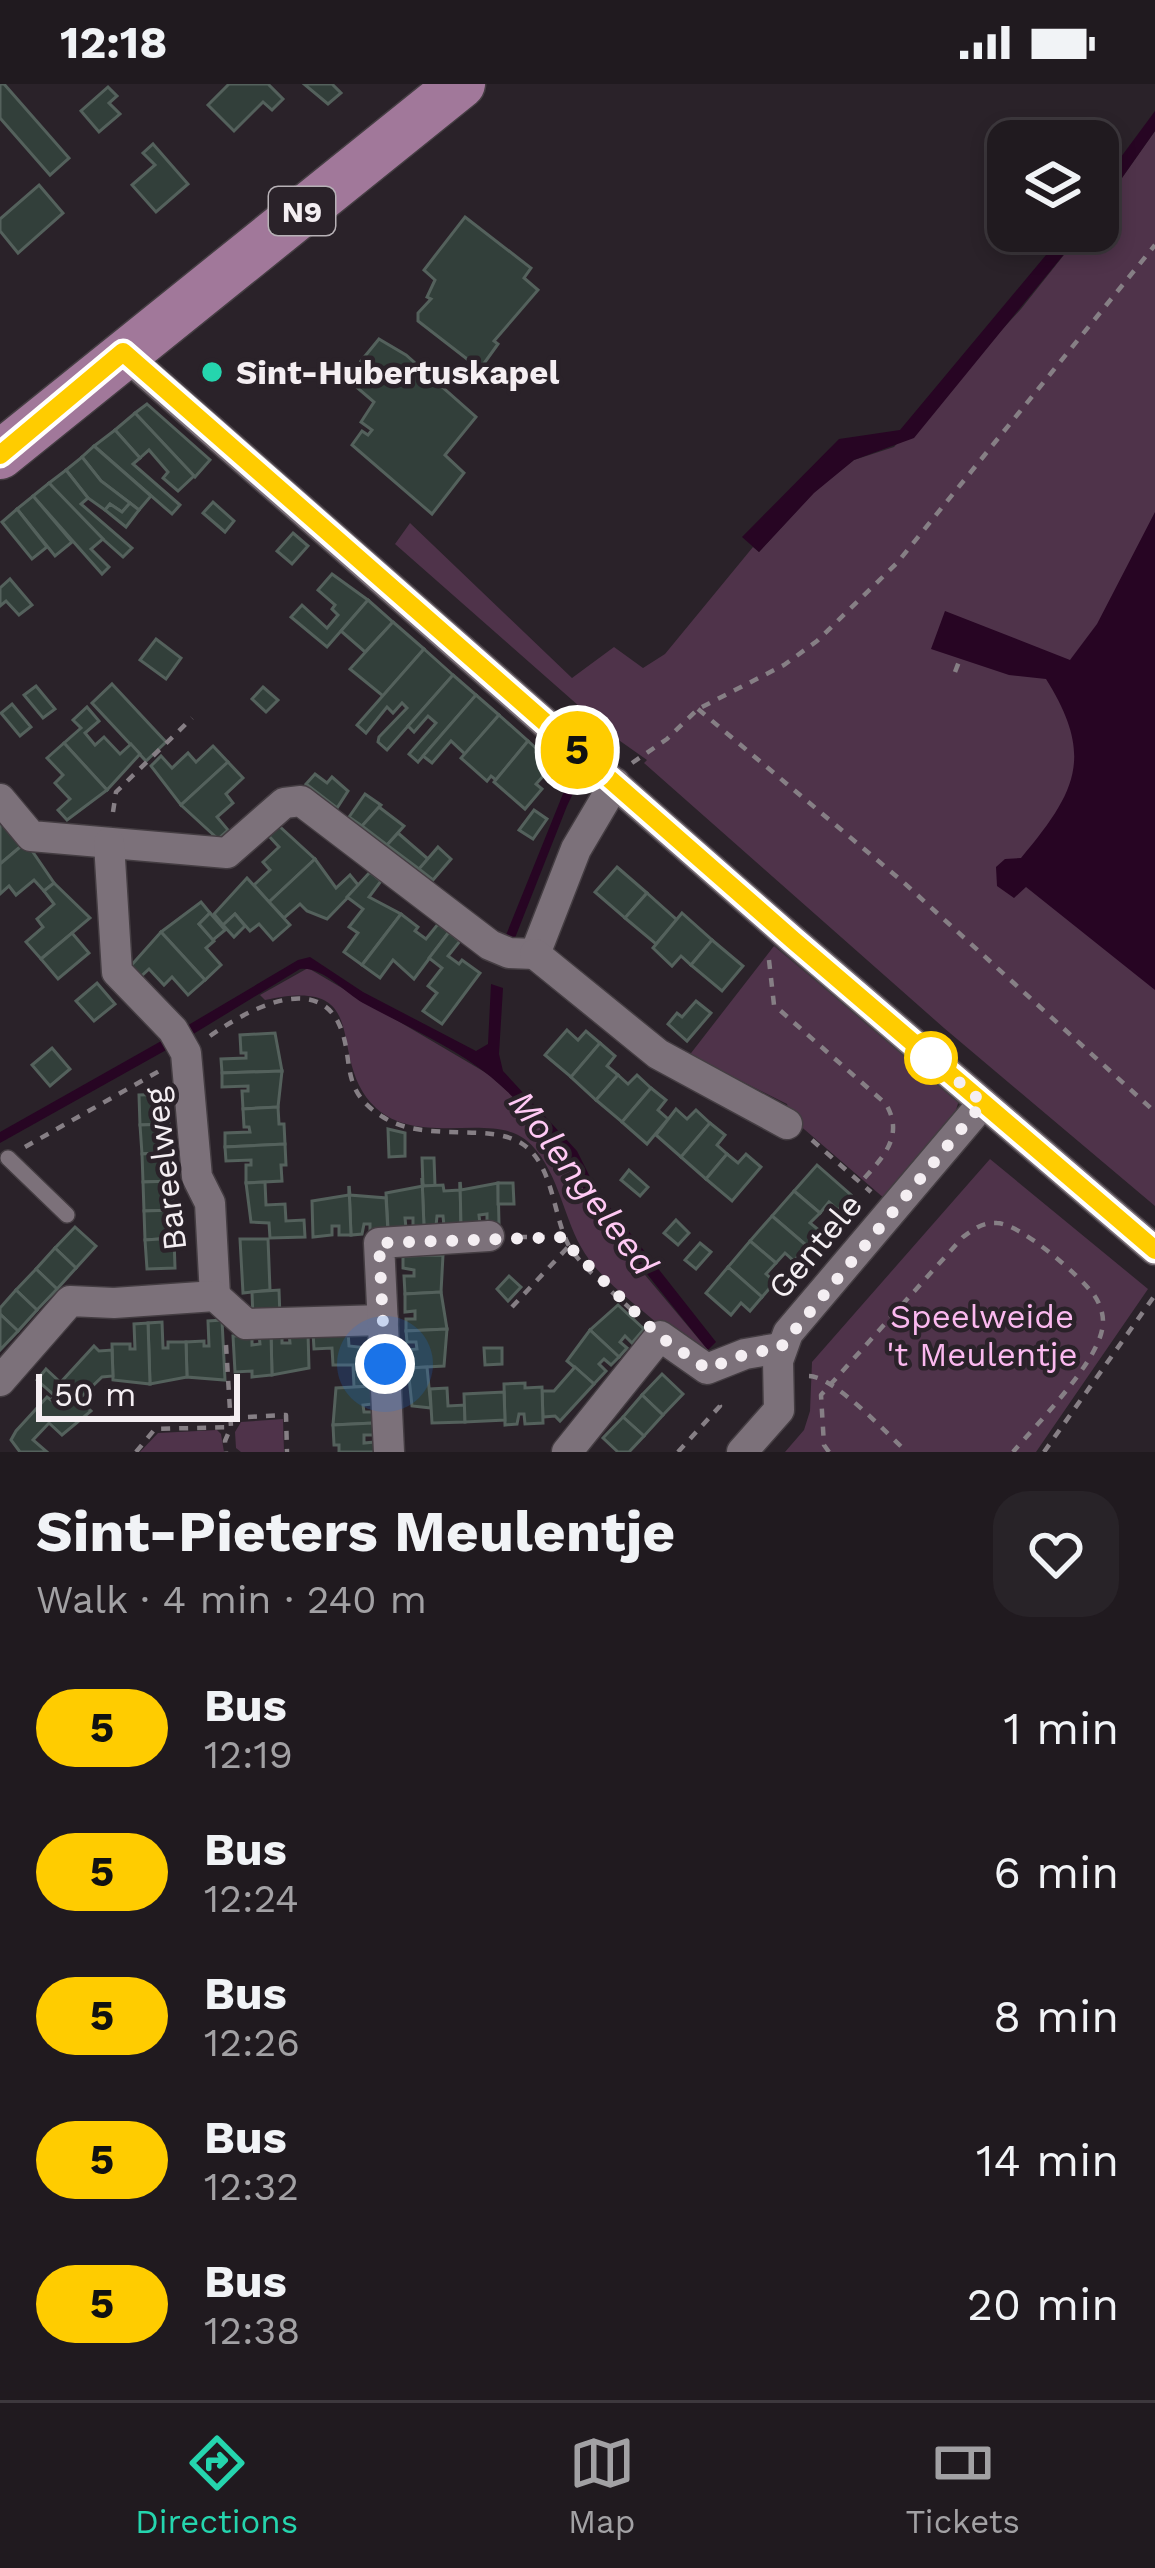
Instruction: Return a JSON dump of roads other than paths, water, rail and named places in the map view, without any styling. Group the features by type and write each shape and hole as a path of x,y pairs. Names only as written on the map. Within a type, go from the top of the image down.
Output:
{"main road":[{"name":"N9","path":"0,455 460,84"}],"street":[{"path":"123,352 622,774 983,1103 1155,1250"},
{"path":"535,954 576,849 622,774"},
{"path":"0,799 32,836 227,853 284,803 301,801 490,945 509,953 535,954 658,1054 787,1124"},
{"name":"Bareelweg","path":"109,843 117,972 173,1030 187,1053 197,1178 210,1203 219,1300"},
{"name":"Gentele","path":"742,1452 779,1410 780,1348 983,1103"},
{"path":"389,1452 379,1243 488,1237"},
{"path":"0,1381 70,1301 219,1300 246,1324 383,1320"},
{"path":"567,1452 659,1336 707,1369 746,1354 780,1348"}],"lane":[{"path":"8,1158 67,1215"}],"water":[{"path":"1155,111 1155,131 1119,182 1119,160"},
{"path":"1048,252 1066,252 914,438 854,460 814,493 759,552 742,537 839,439 900,430"},
{"path":"1155,512 1155,990 1026,887 1014,898 997,886 996,867 1005,859 1021,858 1055,813 1072,773 1070,731 1046,679 1009,675 931,649 945,611 1070,660 1097,624"},
{"path":"573,769 587,780 581,788 577,785 567,806 513,943 504,940"},
{"name":"Molengeleed","path":"310,957 363,992 476,1051 488,1044 491,984 503,988 499,1054 503,1071 577,1151 597,1191 716,1342 708,1350 507,1091 461,1056 363,1003 325,976 300,969 190,1036 185,1027"},
{"path":"163,1040 168,1049 0,1143 0,1132"}],"place":[{"name":"Sint-Hubertuskapel","path":"212,372"}],"park label":[{"name":"Speelweide 't Meulentje","path":"982,1335"}]}
